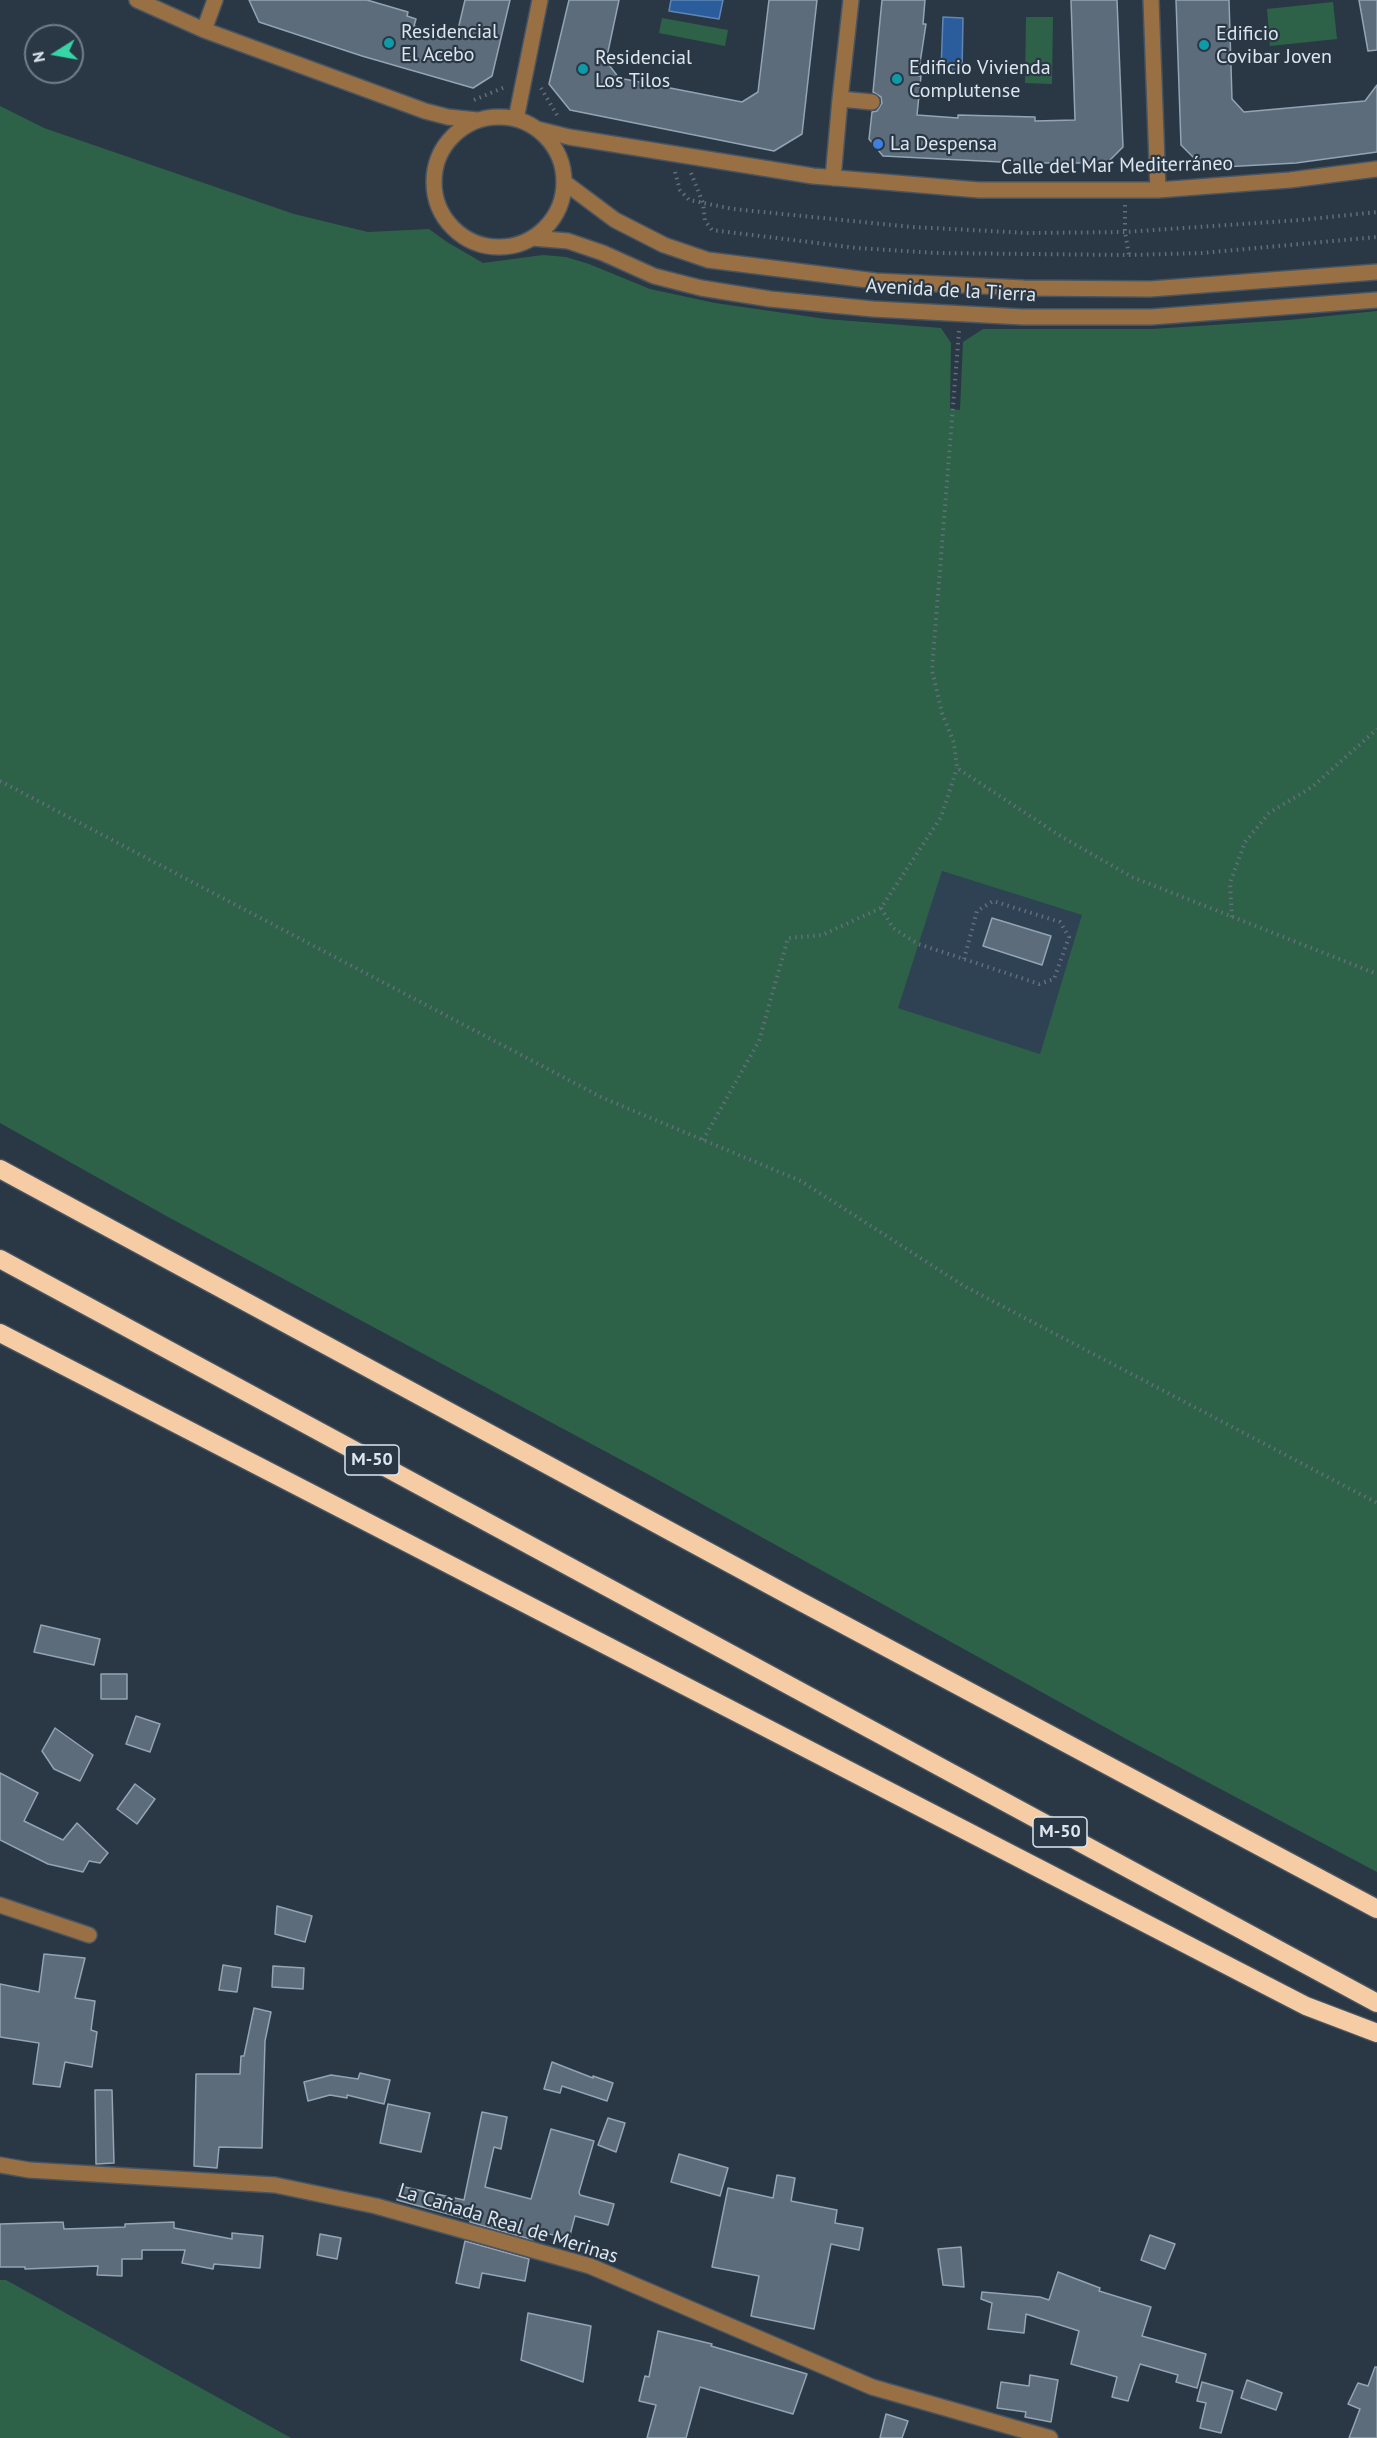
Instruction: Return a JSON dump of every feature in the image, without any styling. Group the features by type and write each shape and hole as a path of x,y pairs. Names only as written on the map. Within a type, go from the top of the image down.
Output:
{"highway":[{"path":"0,1169 802,1603 1377,1909"},
{"name":"M-50","path":"0,1259 1377,2003"},
{"path":"0,1333 1295,2001 1377,2033"}],"street":[{"path":"137,0 204,30 425,111 448,117 477,120"},
{"path":"204,30 215,0"},
{"path":"516,119 540,0"},
{"path":"832,178 851,0"},
{"path":"1151,0 1158,190"},
{"path":"840,99 872,102"},
{"path":"496,116 516,119 537,129 552,144 561,162 564,182 561,199 555,214 545,228 532,238 515,245 498,247 480,244 464,237 450,225 438,206 434,184 437,162 445,144 459,130 477,120 496,116"},
{"name":"Calle del Mar Mediterráneo","path":"537,129 569,137 832,178 979,190 1158,190 1290,180 1377,169"},
{"name":"Avenida de la Tierra","path":"564,182 615,220 664,245 708,260 865,279 982,286 1150,289 1377,272"},
{"name":"Avenida de la Tierra","path":"532,238 568,242 603,253 654,276 701,288 850,307 1023,317 1151,317 1377,300"},
{"path":"0,1905 89,1935"},
{"name":"La Cañada Real de Merinas","path":"0,2165 29,2170 275,2185 376,2206 590,2266 872,2387 1050,2438"}],"path":[{"path":"677,153 698,188 705,221 712,230 880,249 1129,255 1236,250 1377,237"},
{"path":"1125,191 1125,232 1129,255"},
{"path":"703,1140 759,1041 788,938 822,934 880,908 941,817 957,768 954,743 942,712 932,670 960,314"},
{"path":"1232,917 1230,883 1245,842 1269,813 1312,787 1377,729"},
{"path":"957,768 1062,837 1132,877 1377,974"},
{"path":"0,781 603,1098 801,1181 964,1286 1377,1503"},
{"path":"880,908 893,928 918,944 1039,984 1054,979 1069,938 1060,922 993,901 977,911 964,959"}],"shaded area":[{"path":"942,871 1083,915 1040,1054 897,1008"}],"green space":[{"path":"1333,2 1337,39 1270,46 1267,9"},
{"path":"1026,17 1053,17 1052,84 1025,83"},
{"path":"662,18 728,30 725,46 659,33"},
{"path":"0,106 44,128 294,214 368,232 429,229 483,263 543,255 566,257 650,289 715,303 826,319 941,328 951,343 950,409 960,410 963,342 983,329 1152,329 1289,320 1377,311 1377,1872 1130,1741 653,1477 170,1218 0,1123","holes":["942,871 1082,915 1040,1054 898,1008"]},
{"path":"0,2280 6,2280 291,2438 0,2438"}],"water":[{"path":"671,0 723,0 719,19 669,11"},
{"path":"943,17 963,18 962,71 941,70"}],"building":[{"name":"Residencial El Acebo","path":"249,0 367,0 408,12 407,16 416,19 414,26 456,38 465,0 510,0 492,76 473,88 362,56 259,22"},
{"name":"Residencial Los Tilos","path":"569,0 619,0 606,61 619,78 742,102 758,92 769,0 817,0 802,134 774,151 570,110 549,84"},
{"name":"Edificio Vivienda Complutense","path":"882,0 925,0 923,24 926,24 918,76 921,76 917,115 958,118 958,115 1035,117 1035,121 1075,120 1071,0 1117,0 1123,147 1107,163 1021,163 883,156 869,139 872,112 877,111 882,103 881,97 873,92"},
{"name":"Edificio Covibar Joven","path":"1176,0 1229,0 1232,99 1244,112 1365,101 1377,85 1377,152 1296,163 1204,168 1181,145"},
{"path":"1359,0 1377,0 1377,50 1368,51"},
{"path":"992,918 1051,936 1042,965 983,946"},
{"path":"41,1625 100,1639 94,1665 34,1652"},
{"path":"101,1674 127,1674 127,1699 101,1699"},
{"path":"136,1716 160,1724 150,1752 126,1744"},
{"path":"55,1728 93,1755 80,1781 54,1769 42,1751"},
{"path":"0,1773 38,1793 24,1821 63,1840 77,1823 108,1853 100,1863 89,1861 83,1872 48,1864 0,1840"},
{"path":"135,1784 155,1799 137,1824 117,1809"},
{"path":"277,1906 312,1916 305,1942 275,1934"},
{"path":"44,1954 85,1958 75,1998 95,2001 91,2030 97,2032 92,2067 65,2062 60,2087 33,2084 39,2043 0,2037 0,1984 39,1992"},
{"path":"223,1965 241,1968 237,1992 219,1990"},
{"path":"273,1966 304,1968 303,1989 272,1987"},
{"path":"254,2008 271,2012 265,2041 262,2148 219,2147 217,2168 194,2166 196,2074 240,2074 241,2056 244,2056"},
{"path":"552,2062 613,2083 607,2101 562,2086 560,2093 544,2089"},
{"path":"360,2073 390,2080 384,2104 347,2095 347,2098 330,2095 308,2101 304,2082 331,2075 358,2079"},
{"path":"95,2090 112,2090 114,2163 96,2164"},
{"path":"388,2104 430,2113 421,2152 380,2143"},
{"path":"482,2112 507,2117 501,2149 494,2147 485,2187 531,2199 551,2129 594,2141 579,2192 580,2195 614,2204 608,2225 575,2216 569,2239 534,2230 533,2240 397,2200 400,2186 464,2200"},
{"path":"608,2118 625,2123 616,2152 598,2145"},
{"path":"679,2154 728,2168 720,2196 671,2182"},
{"path":"777,2175 795,2178 791,2201 837,2210 835,2223 863,2228 859,2250 831,2244 814,2329 751,2316 759,2276 712,2267 728,2188 773,2198"},
{"path":"63,2222 64,2229 125,2227 125,2224 174,2222 174,2228 232,2239 232,2233 263,2236 260,2268 214,2264 213,2269 182,2263 185,2250 142,2250 142,2259 122,2259 122,2276 97,2275 98,2266 25,2269 25,2267 0,2267 0,2224"},
{"path":"320,2234 341,2238 337,2259 317,2255"},
{"path":"1150,2235 1175,2244 1165,2269 1141,2260"},
{"path":"465,2241 529,2259 525,2281 482,2273 479,2288 456,2283"},
{"path":"961,2247 964,2287 943,2285 938,2249"},
{"path":"1058,2272 1100,2288 1099,2291 1151,2307 1142,2336 1206,2354 1197,2388 1176,2382 1178,2375 1140,2364 1128,2401 1112,2397 1117,2377 1071,2364 1079,2331 1026,2314 1024,2333 988,2329 992,2303 981,2299 982,2292 1040,2297 1049,2300"},
{"path":"528,2313 591,2326 583,2382 521,2360"},
{"path":"658,2331 712,2344 711,2346 807,2374 793,2414 700,2387 686,2438 647,2438 656,2405 639,2401 645,2376 649,2377"},
{"path":"1375,2367 1377,2367 1377,2438 1349,2438 1360,2409 1348,2404 1358,2383 1368,2386"},
{"path":"1030,2375 1058,2380 1051,2422 1025,2417 1026,2412 997,2408 1001,2382 1029,2386"},
{"path":"1247,2380 1282,2393 1276,2410 1241,2398"},
{"path":"1202,2382 1233,2391 1221,2433 1200,2428 1206,2403 1197,2401"},
{"path":"886,2414 908,2421 902,2438 880,2438"}],"place":[{"name":"Residencial El Acebo","path":"389,43"},
{"name":"Edificio Covibar Joven","path":"1204,45"},
{"name":"Residencial Los Tilos","path":"583,69"},
{"name":"Edificio Vivienda Complutense","path":"897,79"},
{"name":"La Despensa","path":"878,144"}]}
